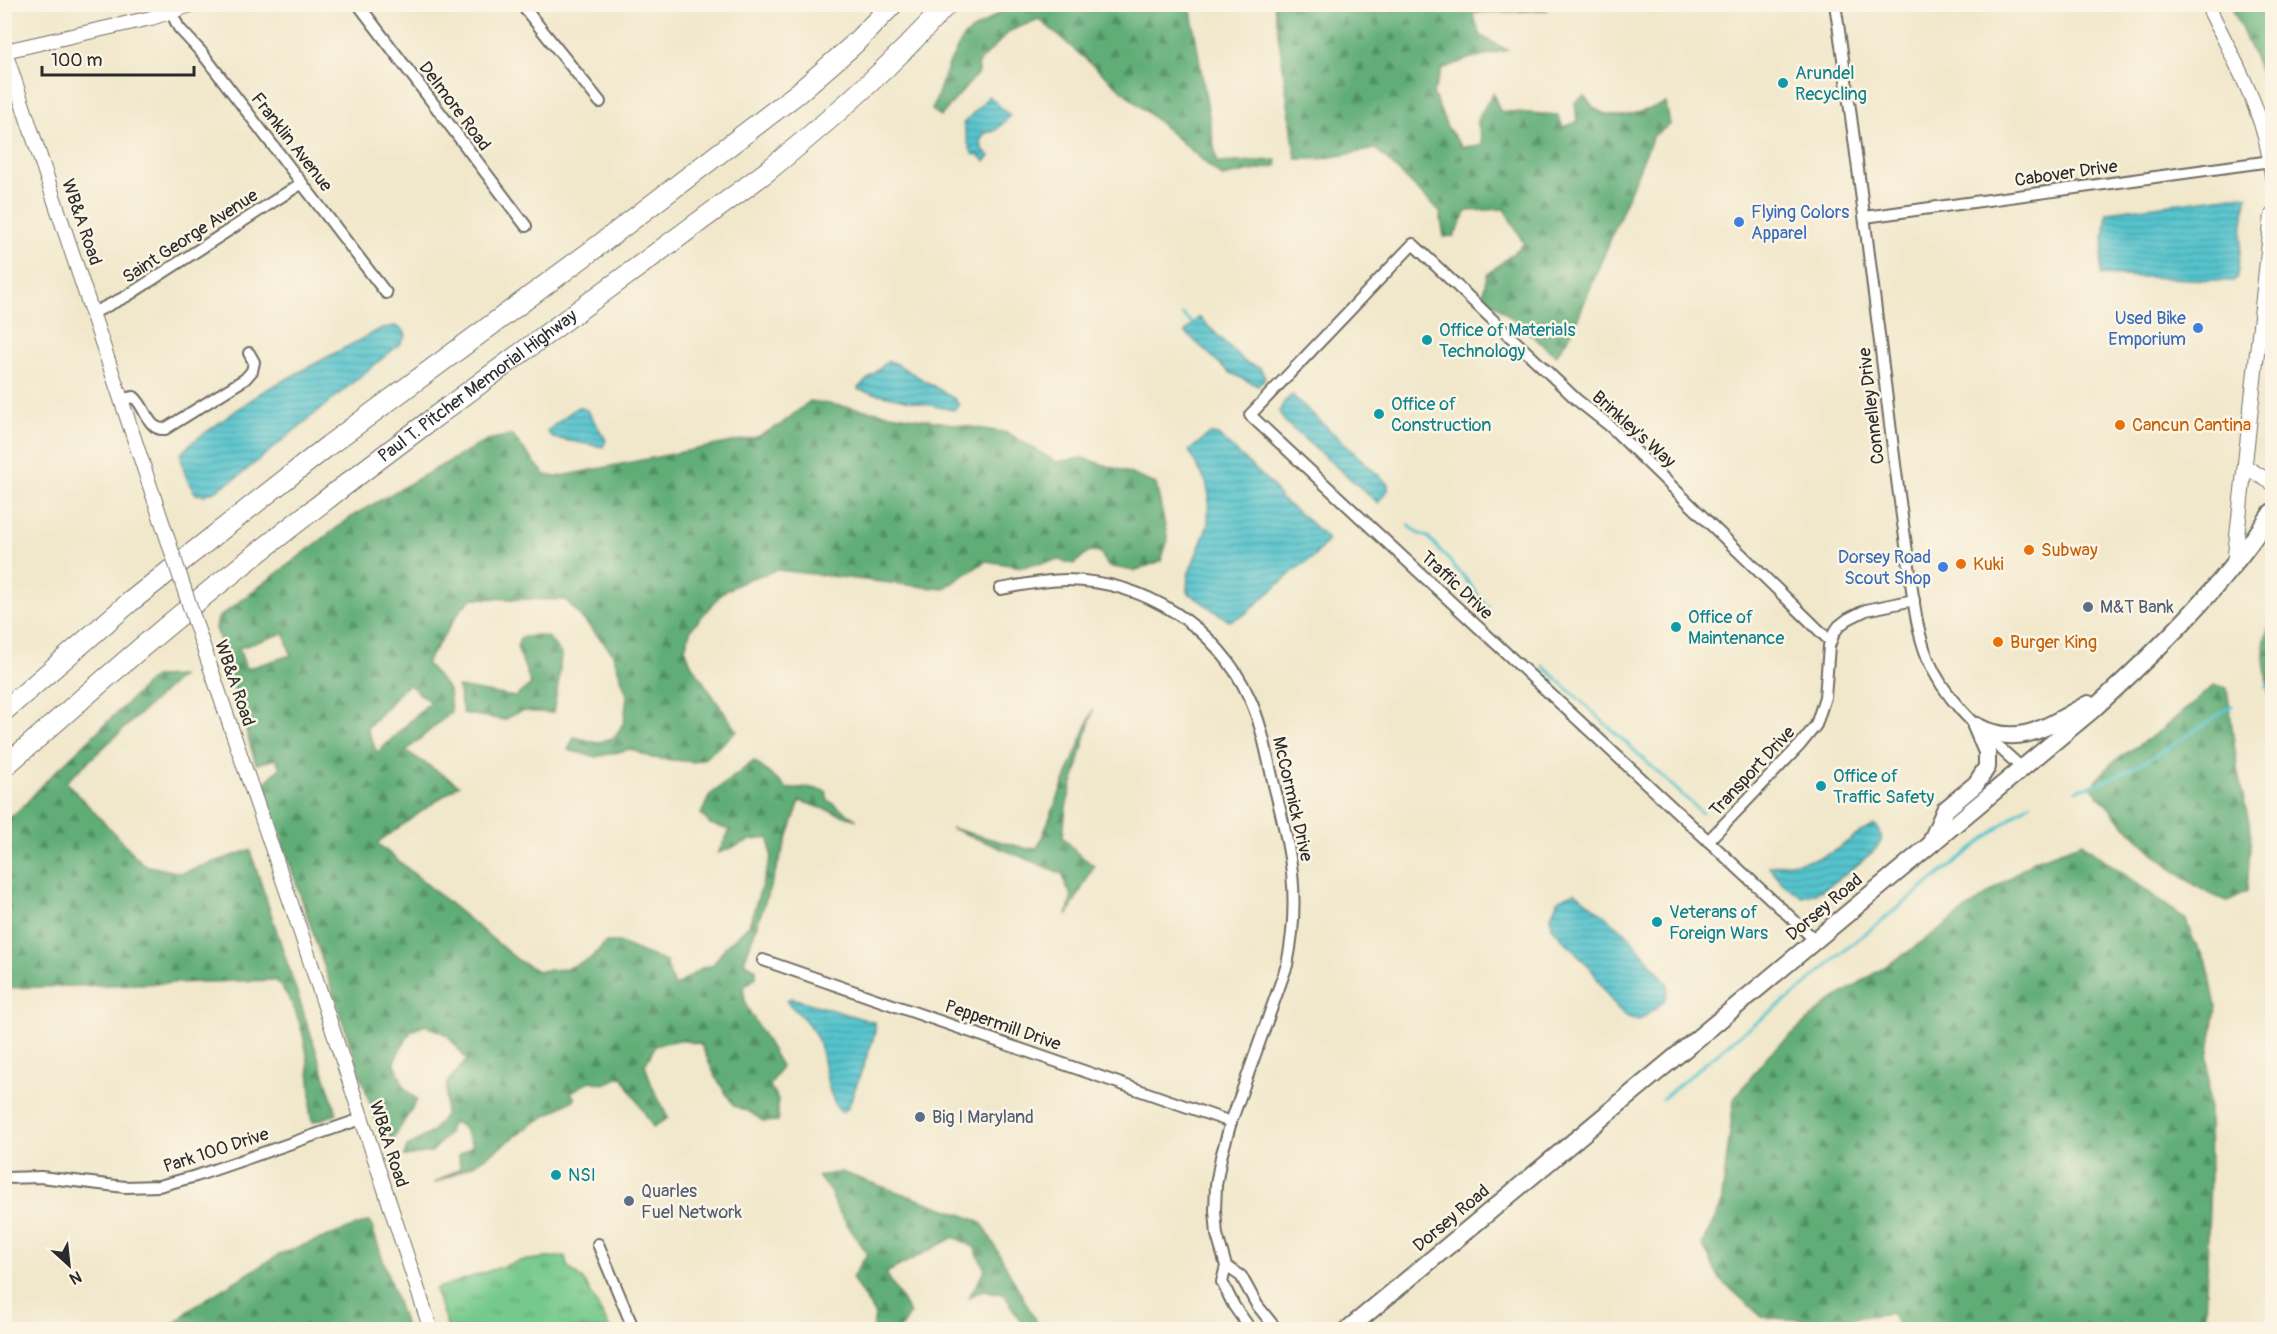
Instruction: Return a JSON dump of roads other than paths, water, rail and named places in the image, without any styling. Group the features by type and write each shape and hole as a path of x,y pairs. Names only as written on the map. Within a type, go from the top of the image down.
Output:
{"highway":[{"path":"4,711 139,595 302,466 603,242 790,99 852,45 893,4"},
{"name":"Paul T. Pitcher Memorial Highway","path":"4,767 157,634 282,533 765,173 877,78 947,4"}],"main road":[{"name":"Dorsey Road","path":"1347,1329 2112,691 2195,612 2234,566 2272,512"},
{"path":"1976,726 1990,733 2002,735 2029,734 2112,691"},
{"path":"1929,845 1945,810 1976,784 1988,767 1987,752 1976,726"}],"street":[{"path":"5,50 171,12 194,4"},
{"name":"Delmore Road","path":"358,4 526,226"},
{"path":"521,4 600,102"},
{"name":"Connelley Drive","path":"1835,4 1914,600 1922,640 1938,680 1947,695 1976,726 2022,768"},
{"path":"2207,4 2260,121 2271,161 2272,176"},
{"name":"Franklin Avenue","path":"171,12 180,28 202,53 386,293"},
{"name":"WB&A Road","path":"5,50 431,1329"},
{"name":"Cabover Drive","path":"1865,217 2271,161"},
{"name":"Saint George Avenue","path":"93,313 127,296 302,183"},
{"path":"2234,566 2272,215"},
{"name":"Brinkley's Way","path":"1413,244 1577,400 1610,426 1830,641"},
{"name":"Traffic Drive","path":"1413,244 1250,415 1815,940"},
{"path":"122,399 134,398 154,427 159,430 165,429 244,380 252,370 254,362 249,353"},
{"path":"2246,466 2272,483"},
{"name":"McCormick Drive","path":"1000,590 1053,581 1086,582 1124,590 1156,601 1188,620 1209,639 1232,666 1250,699 1258,721 1290,849 1294,885 1294,924 1287,965 1231,1122 1221,1157 1215,1198 1217,1235 1226,1266 1222,1282 1234,1306 1251,1329"},
{"path":"1830,641 1839,626 1856,614 1877,607 1914,600"},
{"name":"Transport Drive","path":"1708,841 1800,745 1815,725 1825,697 1830,641"},
{"name":"Peppermill Drive","path":"763,960 1231,1122"},
{"name":"Park 100 Drive","path":"4,1178 41,1177 125,1187 159,1186 196,1176 361,1119"},
{"path":"598,1244 634,1329"},
{"name":"McCormick Drive","path":"1226,1266 1241,1276 1257,1305 1277,1329"}],"water":[{"path":"989,96 1010,116 995,131 985,133 981,139 982,149 990,156 985,161 972,152 963,124"},
{"path":"2247,196 2237,277 2233,281 2100,275 2107,212"},
{"path":"1199,317 1246,363 1260,368 1265,378 1258,386 1229,372 1185,332"},
{"path":"395,326 403,330 406,335 401,343 238,477 204,495 196,494 186,475 181,454 191,443 262,392 380,329"},
{"path":"888,361 955,399 959,405 953,410 859,390 858,388"},
{"path":"1292,395 1388,484 1388,490 1378,503 1286,423 1279,412 1284,402"},
{"path":"580,407 588,411 606,440 603,447 553,438 547,431"},
{"path":"1212,434 1218,435 1273,486 1280,498 1328,540 1314,557 1295,570 1244,615 1229,621 1187,590 1188,575 1208,525 1209,495 1206,482 1189,451"},
{"path":"1875,825 1881,836 1878,846 1844,875 1816,893 1802,897 1782,883 1769,867 1819,858"},
{"path":"1575,892 1626,933 1667,983 1668,990 1664,1000 1639,1020 1631,1019 1617,1008 1590,968 1552,927 1551,916 1559,899"},
{"path":"791,998 874,1022 875,1034 848,1108 841,1112 835,1104 826,1078 816,1035 786,1001"}],"waterway":[{"path":"1182,314 1194,325"},
{"path":"1408,525 1428,537 1488,608"},
{"path":"1543,666 1702,813"},
{"path":"2265,687 2272,682"},
{"path":"2076,790 2097,784 2138,765 2177,743 2232,706"},
{"path":"1662,1099 1743,1032 1798,992 1842,952 2030,803"}],"place":[{"name":"Arundel Recycling","path":"1783,83"},
{"name":"Flying Colors Apparel","path":"1739,222"},
{"name":"Used Bike Emporium","path":"2198,328"},
{"name":"Office of Materials Technology","path":"1427,340"},
{"name":"Office of Construction","path":"1379,414"},
{"name":"Cancun Cantina","path":"2120,425"},
{"name":"Subway","path":"2029,550"},
{"name":"Kuki","path":"1961,564"},
{"name":"Dorsey Road Scout Shop","path":"1943,567"},
{"name":"M&T Bank","path":"2088,607"},
{"name":"Office of Maintenance","path":"1676,627"},
{"name":"Burger King","path":"1998,642"},
{"name":"Office of Traffic Safety","path":"1821,786"},
{"name":"Veterans of Foreign Wars","path":"1657,922"},
{"name":"Big I Maryland","path":"920,1117"},
{"name":"NSI","path":"556,1175"},
{"name":"Quarles Fuel Network","path":"629,1201"}]}
